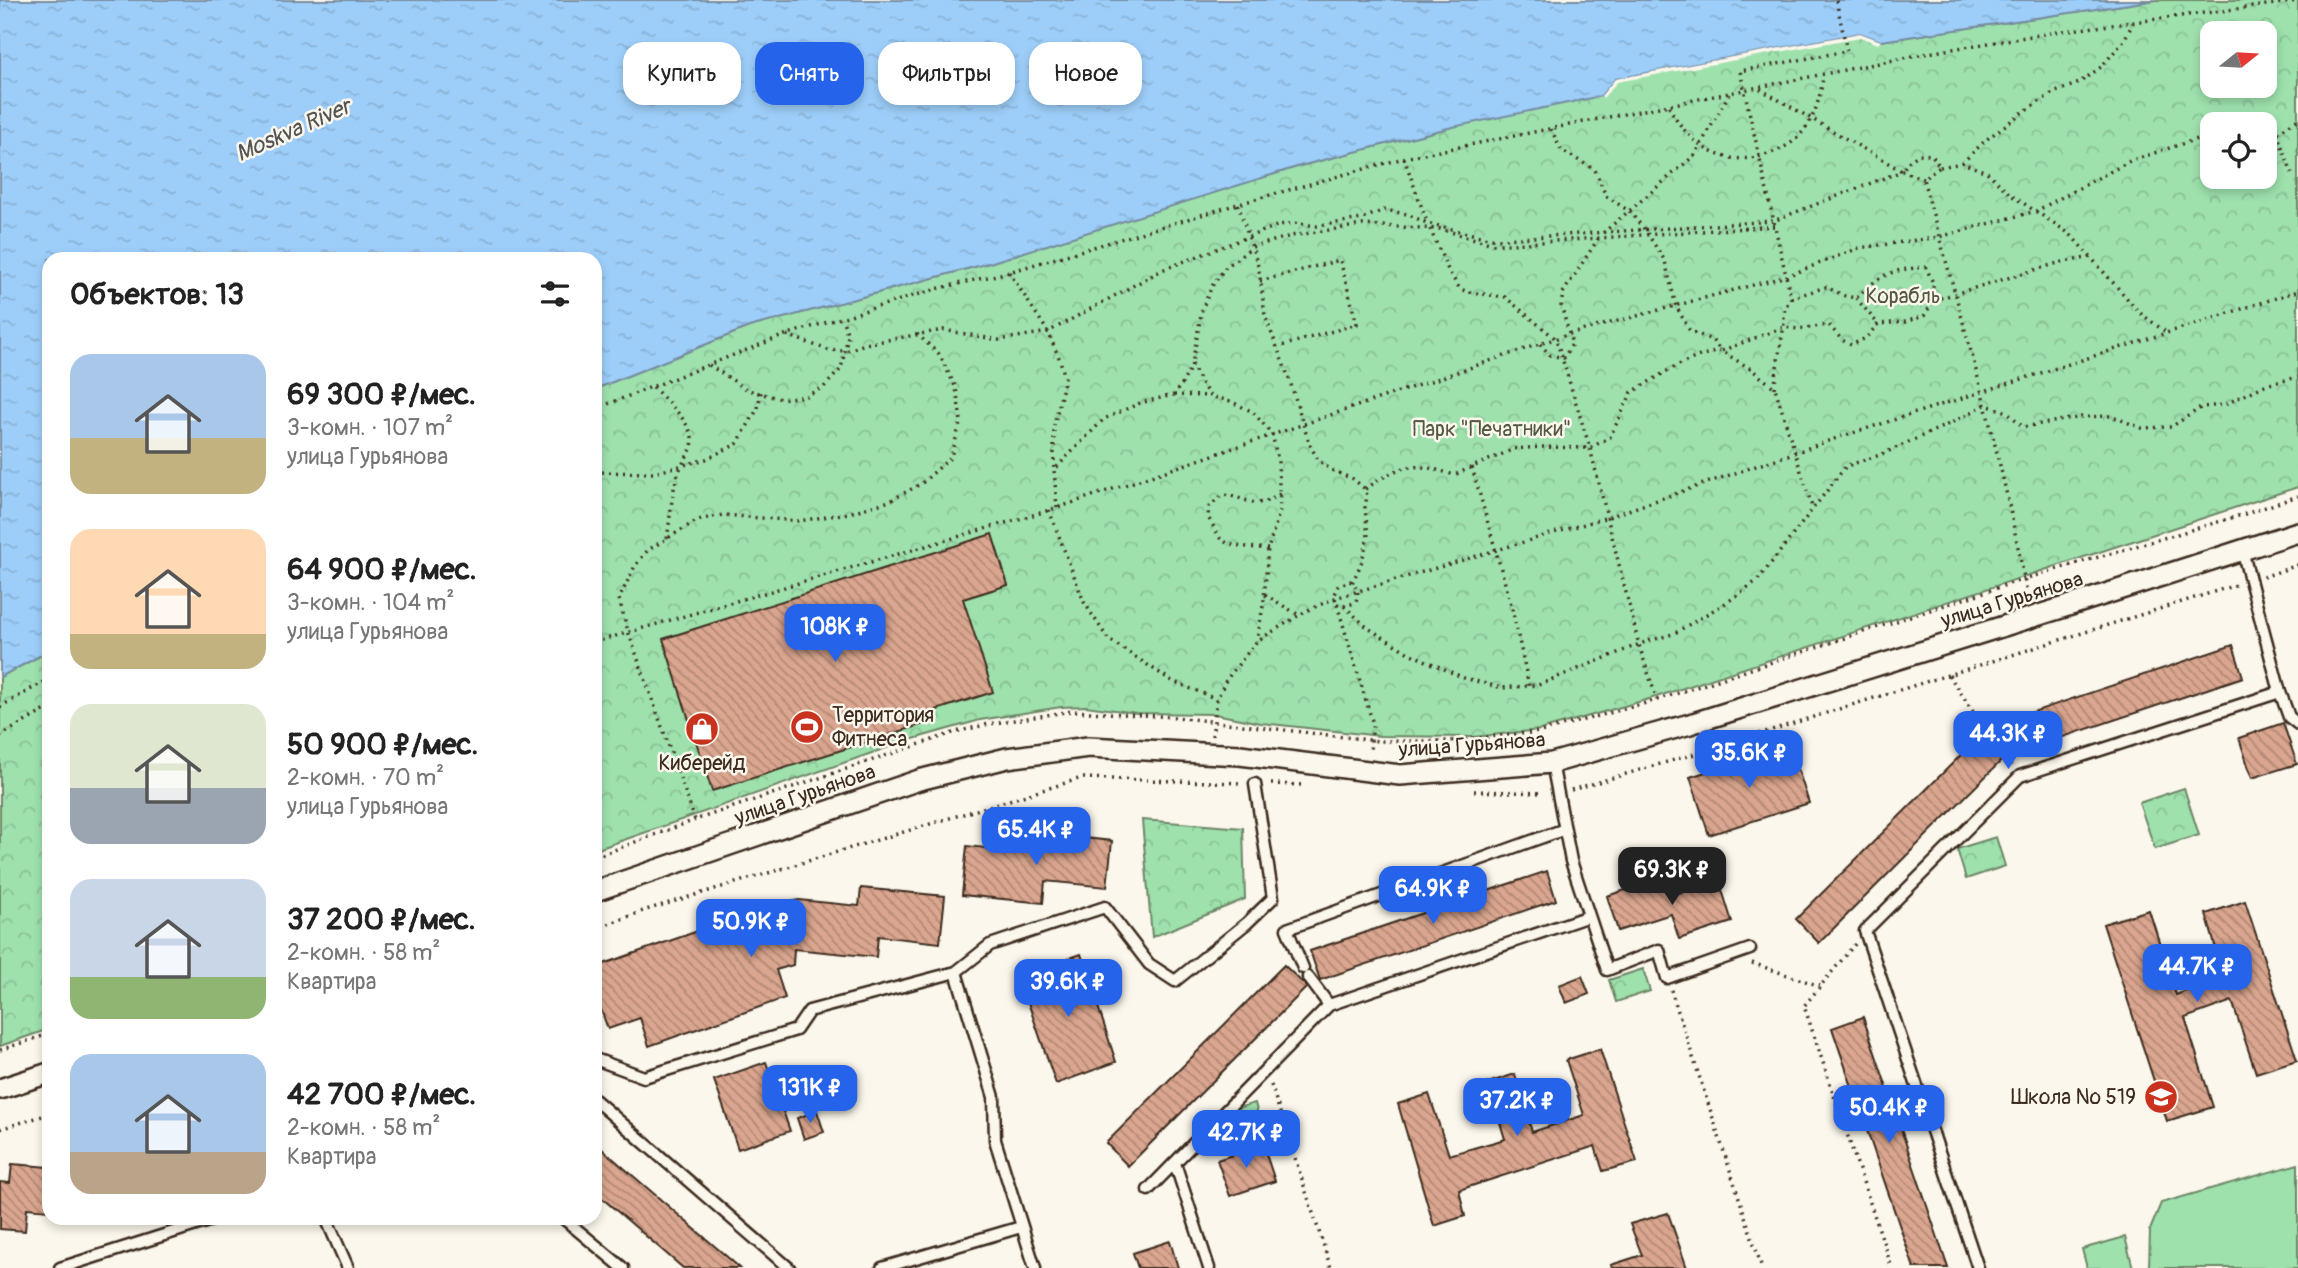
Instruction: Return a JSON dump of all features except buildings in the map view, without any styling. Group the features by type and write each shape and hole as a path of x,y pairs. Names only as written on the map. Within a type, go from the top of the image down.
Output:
{"street":[{"name":"улица Гурьянова","path":"602,889 919,780 1007,758 1088,747 1241,755 1400,775 1552,763 1690,724 2031,618 2298,531"},
{"path":"0,1089 42,1075"}],"lane":[{"path":"2242,550 2280,692 2289,717 2298,724"},
{"path":"1978,1268 1865,931 2020,776 2280,692"},
{"path":"1552,763 1571,861 1606,970 1659,950 1667,978 1750,949"},
{"path":"602,1062 644,1077 796,1030 809,1011 956,972 990,945 1105,907 1149,964 1175,981 1247,923 1273,898 1255,783"},
{"path":"1329,1005 1306,973 1287,929 1565,830"},
{"path":"1148,1190 1329,1005 1589,916"},
{"path":"956,972 994,1097 995,1140 1035,1268"},
{"path":"602,1106 789,1268"},
{"path":"1175,1163 1209,1268"},
{"path":"60,1268 196,1225"},
{"path":"329,1225 348,1268"},
{"path":"571,1225 623,1268"},
{"path":"882,1268 1021,1227"}],"path":[{"path":"1791,298 1740,71 1847,51 1836,0"},
{"path":"602,406 785,335 936,289 1009,272 1238,204 1404,159 1934,52 2056,32 2298,1"},
{"path":"1923,178 1940,167 1962,163 2020,114 2053,93 2080,83 2101,67 2123,42 2133,23"},
{"path":"1668,105 1676,120 1702,146 1718,157 1759,158 1783,148 1799,137 1821,93 1823,76"},
{"path":"1758,88 1902,171 1923,178"},
{"path":"1564,358 1572,344 1561,305 1563,293 1603,232 1695,155 1730,94"},
{"path":"2292,174 2277,133 2298,119"},
{"path":"1551,128 1561,150 1595,170 1606,196 1629,211 1646,232 1665,261 1676,306 1690,331 1712,340 1721,351 1751,369 1775,388"},
{"path":"602,640 1057,508 1569,334 1787,276 1859,248 1939,237 2036,211 2130,161 2200,138"},
{"path":"1173,395 1192,364 1202,309 1212,286 1225,268 1252,247 1291,236 1362,225 1440,229 1493,244 1774,223 1902,171 1908,162 1919,154 1932,155 1940,167"},
{"path":"1404,159 1427,223 1449,272 1460,289 1505,297 1556,339 1590,448 1639,645 1657,700"},
{"path":"1962,163 1987,172 2011,195 2070,234 2140,313 2167,333"},
{"path":"1923,178 1985,405 2031,618"},
{"path":"1238,204 1259,269 1265,316 1278,346 1309,443 1318,460 1332,470 1353,479 1365,489 1368,537 1362,564 1352,583"},
{"path":"785,335 828,349 846,351 865,344 943,330 999,340 1048,332 1162,270 1279,225 1295,223 1317,226 1362,219 1384,210 1407,214 1427,223 1488,238 1646,232"},
{"path":"1934,300 2058,263 2092,257"},
{"path":"1260,281 1340,260 1357,324 1278,346"},
{"path":"1365,489 1405,467 1424,465 1454,475 1514,449 1590,448 1610,437 1632,392 1674,367 1784,327 1798,329 1829,326 1851,345 1866,338 1878,324 1905,322 1924,316 1934,300 1933,283 1926,267 1895,269 1872,282 1856,298"},
{"path":"1009,272 1048,332 1065,378 1054,426 1057,508"},
{"path":"1813,510 1775,388 1777,355 1784,327 1782,311 1791,298 1826,287 1844,296 1856,298 1878,324"},
{"path":"1215,714 1217,699 1226,680 1257,641 1299,615 1335,598 1608,517 1796,452 2298,291"},
{"path":"709,365 748,390 781,399 806,396 824,387 841,369 848,336 842,318"},
{"path":"693,814 619,599 635,566 648,550 698,520 723,515 799,521 848,513 890,501 922,483 951,457 961,419 956,388 939,354 917,334"},
{"path":"1540,344 1550,355 1564,358"},
{"path":"1192,364 1210,396"},
{"path":"1337,604 1344,606 1368,628 1409,653 1452,673 1502,688 1538,685 1673,634 1729,601 1758,580 1846,466 1880,455 1950,424 1985,405 2008,412 2023,427 2082,417 2110,416 2142,428 2171,427 2202,407 2224,405 2265,385 2298,377"},
{"path":"653,387 679,415 692,435 692,450 682,464 667,539"},
{"path":"602,471 654,472 706,458 737,444 758,408 761,392"},
{"path":"1055,470 1104,419 1140,402 1173,395 1210,396 1230,401 1253,412 1272,434 1278,460 1280,494 1280,510 1268,549 1265,595 1257,641"},
{"path":"1472,467 1512,608 1530,686"},
{"path":"1268,549 1227,543 1215,532 1208,517 1209,507 1222,495 1235,496 1260,505 1268,503 1280,494"},
{"path":"1681,691 2024,579 2298,496"},
{"path":"1049,509 1084,602 1108,639 1171,681 1217,699"},
{"path":"1344,606 1355,603 1359,596 1350,581 1338,586 1335,598 1373,724 1368,771"},
{"path":"1265,595 1299,615"},
{"path":"1949,675 1993,742"},
{"path":"0,707 42,683"},
{"path":"0,736 42,712"},
{"path":"602,854 695,820"},
{"path":"1865,931 1804,1006 1892,1268"},
{"path":"1731,956 1820,986"},
{"path":"1667,978 1762,1268"},
{"path":"0,1050 42,1036"},
{"path":"1266,1069 1331,1268"},
{"path":"0,1129 42,1116"}],"green space":[{"name":"Парк \"Печатники\"","path":"2156,0 2298,0 2298,487 1656,697 1540,730 1473,737 1380,736 1261,723 1215,714 1136,713 1086,706 1061,707 980,720 906,741 602,848 602,386 749,327 989,263 1300,166 1448,128 1615,79 1860,33 1881,41"},
{"path":"42,655 42,1031 0,1046 0,677"},
{"path":"2184,788 2199,835 2155,849 2139,803"},
{"path":"1142,820 1243,828 1245,899 1152,937"},
{"path":"1996,837 2005,866 1966,879 1957,849"},
{"path":"1643,969 1650,991 1616,1002 1609,980"},
{"path":"1255,1103 1261,1126 1240,1131 1234,1109"},
{"path":"2298,1164 2298,1268 2149,1268 2150,1230 2161,1203"},
{"path":"2125,1237 2133,1268 2087,1268 2082,1249"}],"water":[{"name":"Moskva River","path":"0,0 2156,0 1881,41 1860,33 1615,79 1601,96 1448,128 1300,166 989,263 749,327 602,386 602,252 42,252 42,655 0,677"}],"pier":[{"path":"1860,33 1881,41 1878,44 1860,37 1617,82 1603,98 1601,96 1615,79"}],"place":[{"name":"Территория Фитнеса","path":"807,727"},
{"name":"Киберейд","path":"702,729"},
{"name":"Школа № 519","path":"2161,1097"}],"park label":[{"name":"Корабль","path":"1903,296"}]}
